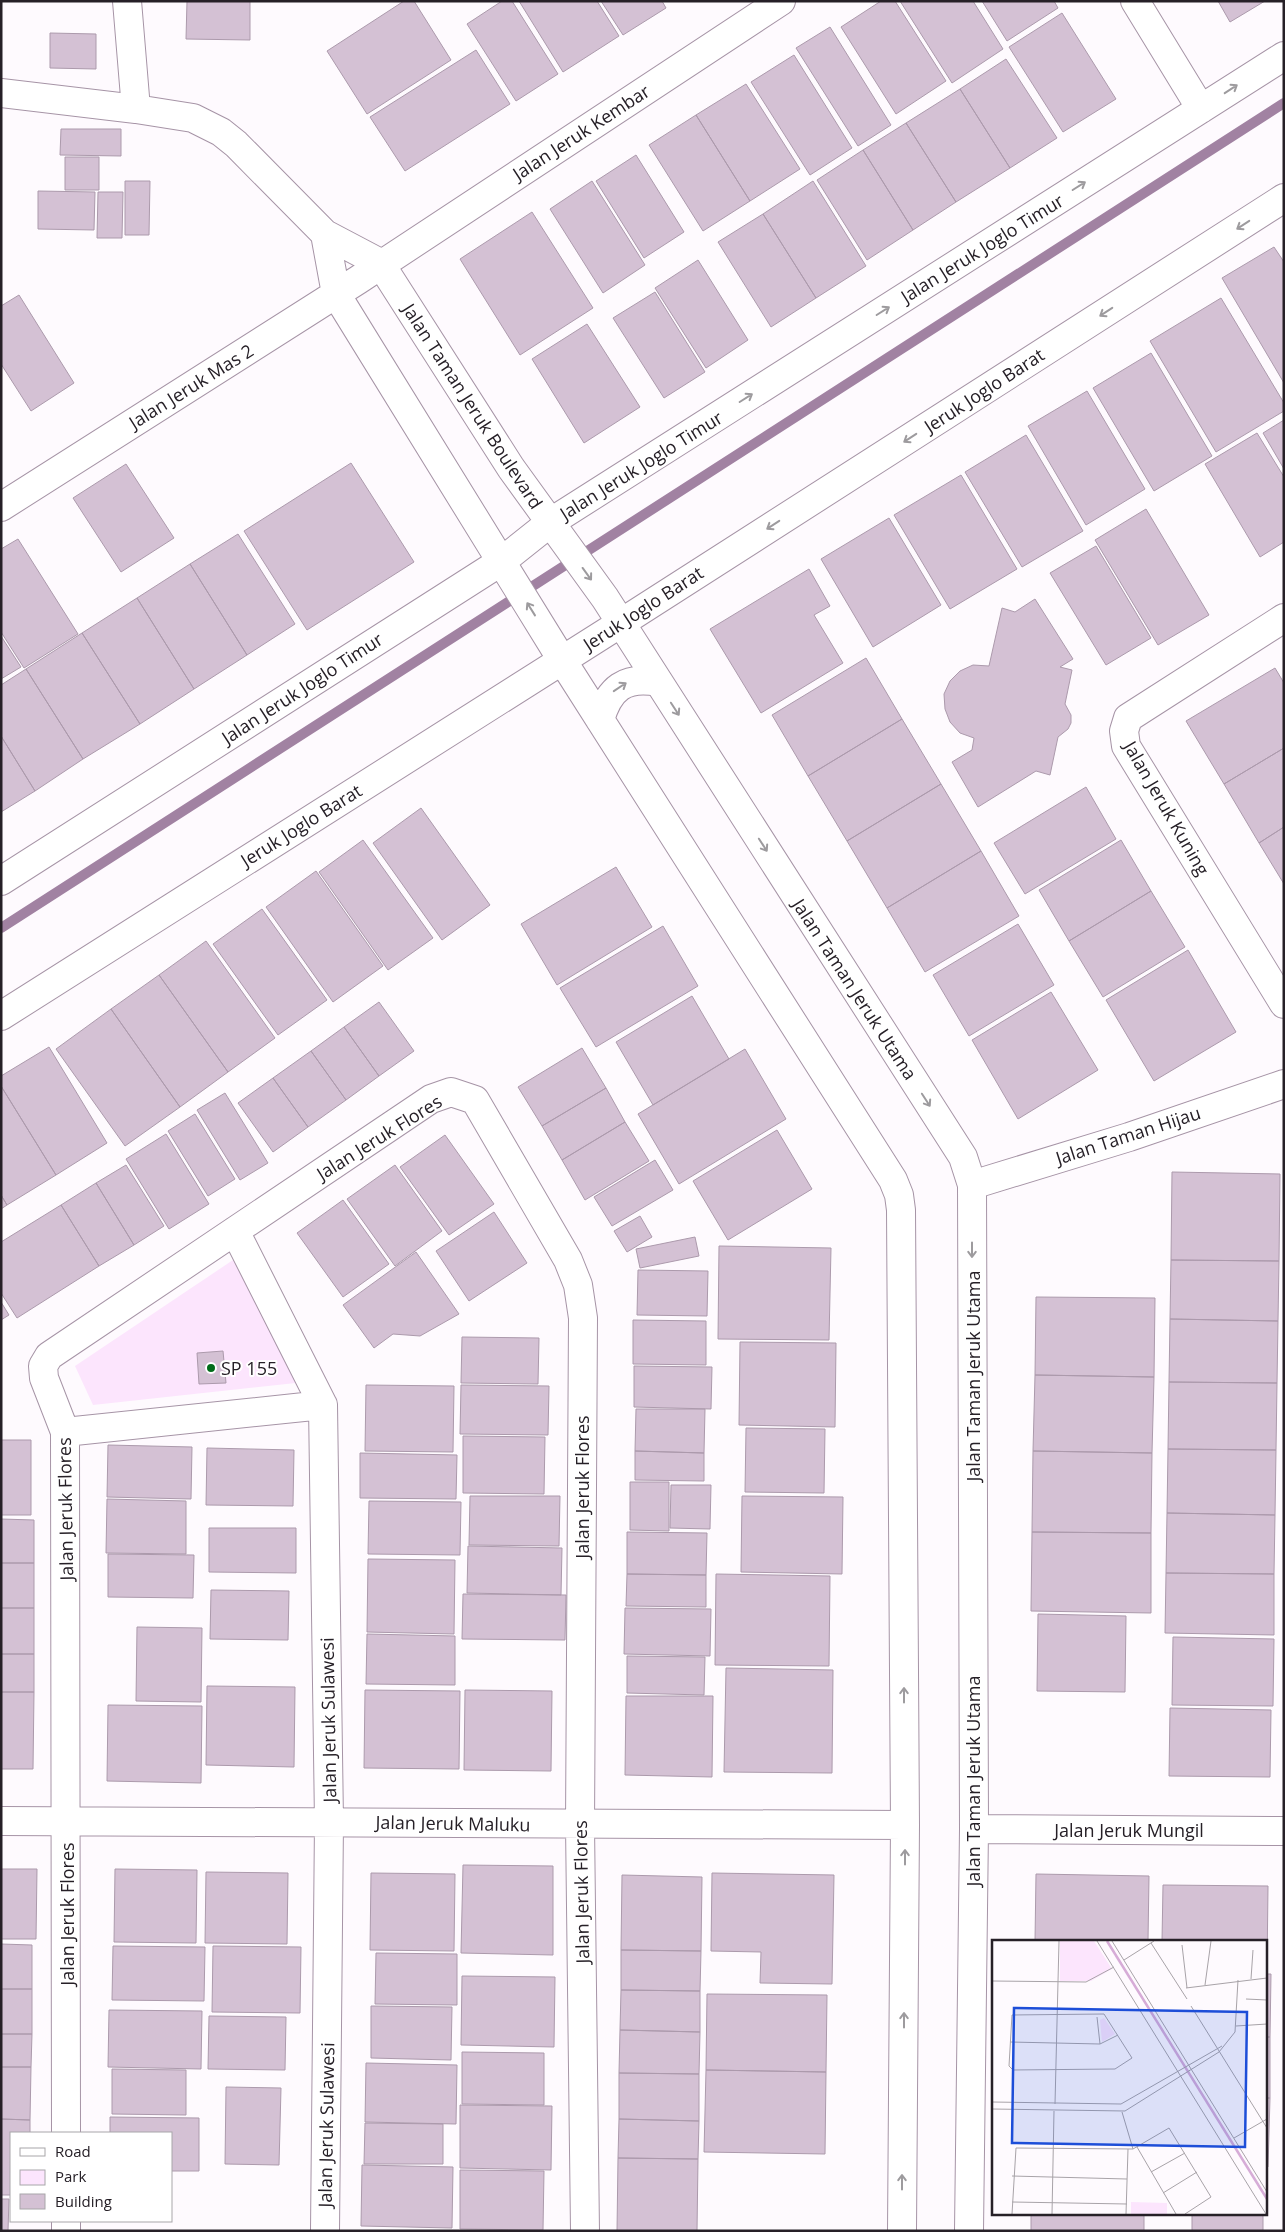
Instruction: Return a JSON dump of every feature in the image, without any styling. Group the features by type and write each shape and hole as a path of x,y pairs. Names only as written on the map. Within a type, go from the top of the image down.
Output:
{"street":[{"path":"127,1 136,109"},
{"name":"Jalan Jeruk Kembar","path":"380,264 782,1"},
{"path":"1135,1 1200,109"},
{"name":"Jalan Jeruk Joglo Timur","path":"1,881 502,561 551,522 1284,56"},
{"name":"Jalan Taman Jeruk Boulevard","path":"1,93 136,109 193,118 221,132 236,144 325,234 380,264 511,468 621,623"},
{"name":"Jeruk Joglo Barat","path":"1,1016 621,623 1284,198"},
{"path":"325,234 336,294 562,660 893,1180 899,1195 901,1220 905,1825 902,2231"},
{"name":"Jalan Jeruk Mas 2","path":"1,507 336,294 380,264"},
{"name":"Jalan Jeruk Kuning","path":"1284,618 1128,718 1124,731 1126,746 1284,1004"},
{"name":"Jalan Taman Jeruk Utama","path":"621,623 963,1158 972,1185 974,1829 970,2231"},
{"path":"600,720 604,704 613,691 626,682 642,679 658,682"},
{"name":"Jalan Taman Hijau","path":"972,1185 1129,1136 1284,1084"},
{"name":"Jalan Jeruk Flores","path":"66,2132 65,1432 44,1378 43,1366 49,1356 431,1099 452,1092 475,1100 568,1260 578,1285 583,1318 580,1825 585,2231"},
{"name":"Jalan Jeruk Sulawesi","path":"235,1231 323,1405 329,1822 325,2231"},
{"path":"65,1432 323,1405"},
{"name":"Jalan Jeruk Maluku","path":"1,1821 905,1825"},
{"name":"Jalan Jeruk Mungil","path":"974,1829 1284,1831"}],"green space":[{"path":"233,1260 305,1382 93,1405 75,1366"}],"building":[{"path":"187,1 250,1 250,40 186,39"},
{"path":"404,1 414,1 451,60 367,114 327,51"},
{"path":"502,1 512,1 558,74 516,101 467,24"},
{"path":"519,1 597,1 619,36 563,72"},
{"path":"601,1 662,1 666,8 623,35"},
{"path":"881,1 895,1 946,81 896,114 841,27"},
{"path":"900,1 973,1 1003,49 952,83"},
{"path":"982,1 1054,1 1058,8 1007,41"},
{"path":"1218,1 1265,1 1230,22"},
{"path":"1062,13 1116,99 1063,132 1009,47"},
{"path":"830,27 891,125 858,146 796,48"},
{"path":"50,33 96,34 96,69 50,68"},
{"path":"476,50 510,104 405,171 370,117"},
{"path":"794,55 852,148 810,175 751,82"},
{"path":"1006,59 1057,138 1010,168 960,89"},
{"path":"746,84 800,169 750,201 696,115"},
{"path":"960,89 1010,168 956,202 906,123"},
{"path":"696,115 750,201 703,231 649,145"},
{"path":"906,123 956,202 913,230 863,150"},
{"path":"61,129 121,129 121,156 60,155"},
{"path":"863,150 913,230 867,260 817,180"},
{"path":"636,155 684,232 644,258 596,181"},
{"path":"65,157 99,157 99,190 65,190"},
{"path":"125,181 150,181 149,235 125,235"},
{"path":"592,181 645,265 603,293 550,209"},
{"path":"813,181 866,266 816,298 763,214"},
{"path":"38,191 95,192 94,230 38,229"},
{"path":"98,192 123,192 122,238 97,238"},
{"path":"532,212 593,308 520,355 460,259"},
{"path":"763,214 816,298 771,327 718,242"},
{"path":"1274,247 1284,262 1284,383 1222,278"},
{"path":"698,260 748,340 706,368 655,288"},
{"path":"655,292 705,372 664,398 613,318"},
{"path":"19,295 74,383 31,411 1,364 1,306"},
{"path":"1221,298 1284,403 1284,411 1216,452 1150,341"},
{"path":"587,324 640,407 584,443 532,359"},
{"path":"1151,353 1212,456 1154,491 1093,388"},
{"path":"1087,391 1145,489 1086,525 1028,426"},
{"path":"1284,420 1284,469 1263,433"},
{"path":"1257,433 1284,477 1284,542 1260,557 1205,464"},
{"path":"1026,435 1083,531 1022,567 965,472"},
{"path":"351,463 414,562 307,630 244,531"},
{"path":"126,464 174,538 121,572 73,498"},
{"path":"961,475 1017,569 950,609 894,515"},
{"path":"1146,509 1209,615 1158,645 1095,540"},
{"path":"889,518 941,605 873,647 821,559"},
{"path":"238,534 295,624 247,655 190,564"},
{"path":"18,539 78,634 24,668 1,632 1,549"},
{"path":"1096,546 1151,638 1106,665 1050,573"},
{"path":"190,564 247,655 194,689 137,598"},
{"path":"809,569 830,606 814,615 843,663 761,713 710,629"},
{"path":"137,598 194,689 140,724 82,633"},
{"path":"1035,599 1073,659 1060,667 1072,670 1065,704 1071,715 1071,723 1068,729 1058,737 1050,775 1036,771 978,807 952,762 972,750 974,738 960,733 950,722 945,709 944,694 950,681 960,671 973,665 989,666 1002,608 1015,612"},
{"path":"82,633 140,724 83,759 26,669"},
{"path":"1,636 21,667 1,679"},
{"path":"866,658 902,719 808,776 772,715"},
{"path":"1275,668 1284,683 1284,748 1224,784 1186,721"},
{"path":"26,669 83,759 35,791 1,736 1,685"},
{"path":"902,719 941,784 847,841 808,776"},
{"path":"1,736 35,791 1,812"},
{"path":"1284,748 1284,827 1259,843 1224,784"},
{"path":"941,784 981,851 887,908 847,841"},
{"path":"1086,787 1116,839 1025,894 994,843"},
{"path":"421,808 490,905 442,940 373,843"},
{"path":"1284,827 1284,884 1259,843"},
{"path":"363,840 433,938 388,970 319,872"},
{"path":"1121,840 1151,891 1069,941 1039,890"},
{"path":"981,851 1019,916 925,972 887,908"},
{"path":"616,867 652,927 557,985 521,924"},
{"path":"316,871 383,966 333,1002 266,907"},
{"path":"1151,891 1185,947 1103,997 1069,941"},
{"path":"262,909 327,1000 278,1035 213,944"},
{"path":"1018,924 1054,985 969,1036 933,975"},
{"path":"663,926 698,986 596,1047 560,988"},
{"path":"206,941 275,1038 228,1072 159,975"},
{"path":"1188,950 1236,1032 1154,1081 1106,1000"},
{"path":"159,975 228,1072 180,1107 111,1009"},
{"path":"1051,992 1098,1070 1018,1119 972,1040"},
{"path":"692,996 729,1059 653,1105 616,1042"},
{"path":"379,1002 414,1051 379,1076 344,1027"},
{"path":"111,1009 180,1107 125,1146 56,1049"},
{"path":"344,1027 379,1076 346,1100 311,1051"},
{"path":"49,1047 107,1143 56,1175 1,1086 1,1076"},
{"path":"582,1048 606,1088 542,1126 518,1087"},
{"path":"745,1049 786,1119 679,1184 638,1114"},
{"path":"311,1051 346,1100 308,1127 273,1078"},
{"path":"273,1078 308,1127 273,1152 238,1103"},
{"path":"1,1086 56,1175 7,1205 1,1195"},
{"path":"606,1088 625,1122 562,1160 542,1126"},
{"path":"225,1093 268,1163 240,1180 197,1110"},
{"path":"195,1114 235,1179 208,1196 168,1131"},
{"path":"625,1122 649,1161 585,1200 562,1160"},
{"path":"777,1130 812,1189 728,1240 693,1181"},
{"path":"166,1134 209,1204 169,1229 126,1159"},
{"path":"445,1135 494,1204 449,1235 400,1167"},
{"path":"655,1160 673,1190 612,1226 594,1197"},
{"path":"126,1165 164,1226 134,1245 96,1183"},
{"path":"395,1165 442,1231 395,1266 347,1199"},
{"path":"1172,1172 1280,1174 1279,1261 1171,1260"},
{"path":"96,1183 134,1245 99,1266 61,1205"},
{"path":"1,1195 7,1205 1,1209"},
{"path":"343,1200 389,1264 343,1297 297,1233"},
{"path":"61,1205 99,1266 17,1318 1,1293 1,1242"},
{"path":"494,1212 527,1263 469,1301 436,1251"},
{"path":"640,1216 652,1237 627,1252 614,1231"},
{"path":"695,1237 699,1256 640,1268 636,1249"},
{"path":"719,1246 831,1248 829,1340 718,1339"},
{"path":"416,1252 459,1314 420,1336 393,1334 374,1348 343,1305"},
{"path":"1171,1260 1279,1261 1278,1321 1170,1319"},
{"path":"638,1270 708,1271 707,1316 637,1315"},
{"path":"1036,1297 1155,1298 1154,1377 1035,1375"},
{"path":"1,1302 9,1315 1,1320"},
{"path":"1170,1319 1278,1321 1277,1383 1169,1382"},
{"path":"633,1320 706,1321 706,1365 633,1364"},
{"path":"462,1337 539,1338 538,1384 461,1383"},
{"path":"740,1342 836,1343 835,1427 739,1425"},
{"name":"SP 155","path":"223,1351 226,1383 199,1384 197,1353"},
{"path":"634,1366 712,1367 711,1409 634,1407"},
{"path":"1035,1375 1154,1377 1152,1453 1033,1451"},
{"path":"1169,1382 1277,1383 1276,1450 1168,1449"},
{"path":"366,1385 454,1386 453,1452 365,1451"},
{"path":"461,1385 549,1386 548,1435 460,1434"},
{"path":"636,1409 705,1409 704,1453 635,1451"},
{"path":"746,1428 825,1429 824,1493 745,1492"},
{"path":"463,1436 545,1437 544,1494 463,1493"},
{"path":"1,1440 31,1440 31,1515 1,1515"},
{"path":"108,1445 192,1447 191,1499 107,1497"},
{"path":"207,1448 294,1450 293,1506 206,1505"},
{"path":"1168,1449 1276,1450 1275,1515 1167,1513"},
{"path":"635,1451 704,1453 704,1481 635,1480"},
{"path":"1033,1451 1152,1453 1151,1533 1032,1532"},
{"path":"360,1453 457,1455 456,1499 360,1498"},
{"path":"630,1482 669,1482 669,1531 630,1530"},
{"path":"671,1485 711,1485 710,1529 670,1528"},
{"path":"470,1496 560,1496 559,1546 469,1545"},
{"path":"742,1496 843,1497 842,1574 741,1572"},
{"path":"107,1499 186,1501 186,1554 106,1553"},
{"path":"369,1501 461,1502 460,1555 368,1554"},
{"path":"1167,1513 1275,1515 1274,1574 1166,1573"},
{"path":"1,1519 34,1520 34,1563 1,1563"},
{"path":"209,1528 296,1528 296,1573 209,1572"},
{"path":"627,1532 707,1533 706,1575 627,1574"},
{"path":"1032,1532 1151,1533 1151,1613 1031,1611"},
{"path":"468,1546 562,1548 561,1595 467,1593"},
{"path":"108,1554 194,1555 193,1598 108,1597"},
{"path":"368,1559 455,1560 454,1634 367,1632"},
{"path":"1,1563 34,1563 34,1608 1,1608"},
{"path":"1166,1573 1274,1574 1274,1635 1165,1633"},
{"path":"627,1574 706,1575 706,1607 626,1606"},
{"path":"716,1574 830,1576 829,1666 715,1665"},
{"path":"211,1590 289,1591 288,1640 210,1639"},
{"path":"463,1594 566,1595 565,1640 462,1639"},
{"path":"1,1608 34,1608 34,1654 1,1654"},
{"path":"625,1608 711,1609 710,1656 624,1654"},
{"path":"1038,1614 1126,1616 1125,1692 1037,1691"},
{"path":"137,1627 202,1628 201,1702 136,1701"},
{"path":"367,1634 455,1636 455,1685 366,1684"},
{"path":"1173,1637 1274,1639 1273,1706 1172,1705"},
{"path":"1,1654 34,1654 34,1692 1,1692"},
{"path":"627,1656 705,1657 704,1695 627,1693"},
{"path":"726,1668 833,1670 832,1773 724,1772"},
{"path":"207,1686 295,1687 294,1767 206,1765"},
{"path":"365,1690 460,1691 459,1769 364,1768"},
{"path":"465,1690 552,1691 551,1771 464,1770"},
{"path":"1,1692 34,1692 33,1769 1,1769"},
{"path":"626,1696 713,1696 712,1777 625,1775"},
{"path":"108,1705 202,1706 201,1783 107,1781"},
{"path":"1170,1708 1271,1710 1270,1777 1169,1776"},
{"path":"463,1865 553,1866 553,1955 461,1953"},
{"path":"1,1869 37,1869 36,1939 1,1939"},
{"path":"115,1869 197,1870 196,1943 114,1942"},
{"path":"206,1872 288,1873 287,1944 205,1943"},
{"path":"371,1873 455,1874 454,1951 370,1950"},
{"path":"712,1873 834,1875 832,1984 760,1983 761,1952 711,1951"},
{"path":"1036,1874 1149,1876 1148,1940 1035,1940"},
{"path":"622,1875 702,1877 701,1951 621,1950"},
{"path":"1163,1885 1268,1886 1267,1940 1162,1940"},
{"path":"1,1944 32,1945 32,1989 1,1989"},
{"path":"113,1946 205,1947 204,2001 112,2000"},
{"path":"213,1946 301,1947 300,2013 212,2012"},
{"path":"621,1950 701,1951 700,1991 621,1990"},
{"path":"376,1953 457,1954 457,2005 375,2004"},
{"path":"1268,1974 1271,1974 1270,2037 1268,2037"},
{"path":"462,1976 555,1977 554,2047 461,2045"},
{"path":"1,1989 32,1989 32,2034 1,2034"},
{"path":"621,1990 700,1991 700,2032 620,2030"},
{"path":"707,1994 827,1995 826,2072 706,2070"},
{"path":"371,2006 452,2007 451,2060 371,2058"},
{"path":"109,2010 202,2011 201,2069 108,2067"},
{"path":"209,2016 286,2017 285,2070 208,2069"},
{"path":"620,2030 700,2032 699,2074 619,2073"},
{"path":"1,2034 32,2034 31,2067 1,2067"},
{"path":"1268,2037 1270,2037 1270,2098 1268,2098"},
{"path":"462,2052 544,2053 544,2105 462,2104"},
{"path":"366,2063 457,2065 456,2124 365,2122"},
{"path":"1,2067 31,2067 30,2120 1,2119"},
{"path":"112,2069 186,2070 186,2115 112,2114"},
{"path":"706,2070 826,2072 825,2154 704,2152"},
{"path":"619,2073 699,2074 699,2121 619,2119"},
{"path":"226,2087 281,2088 279,2165 225,2164"},
{"path":"1268,2098 1270,2098 1268,2167"},
{"path":"460,2105 552,2106 551,2170 460,2168"},
{"path":"110,2117 199,2118 199,2171 172,2171 172,2132 110,2132"},
{"path":"1,2119 30,2120 30,2132 10,2132 10,2195 1,2195"},
{"path":"619,2119 699,2121 698,2159 618,2158"},
{"path":"365,2123 443,2124 443,2164 364,2164"},
{"path":"618,2158 698,2159 697,2231 617,2231"},
{"path":"362,2165 453,2167 452,2228 361,2226"},
{"path":"460,2170 544,2171 543,2230 460,2229"},
{"path":"1,2199 9,2199 8,2231 1,2231"},
{"path":"1031,2214 1144,2214 1144,2231 1031,2231"},
{"path":"1192,2214 1263,2215 1263,2231 1192,2231"}],"waterway":[{"path":"1,928 1284,103"}],"place":[{"name":"SP 155","path":"211,1368"}]}
